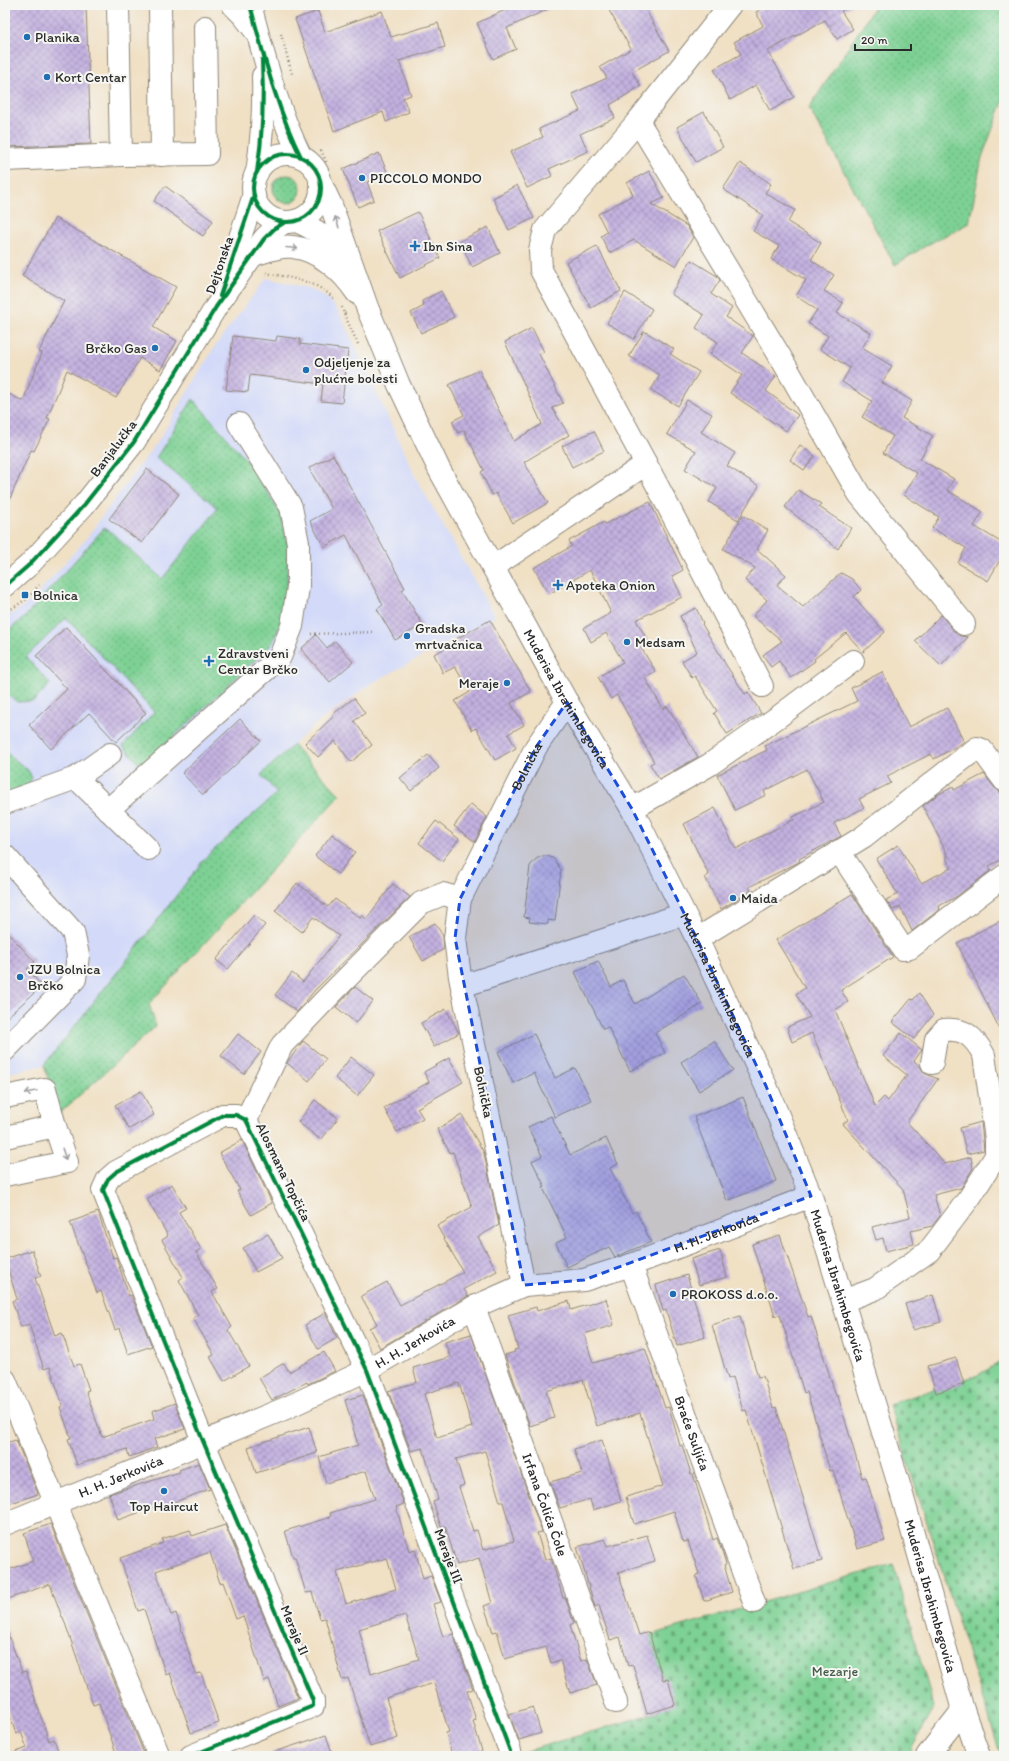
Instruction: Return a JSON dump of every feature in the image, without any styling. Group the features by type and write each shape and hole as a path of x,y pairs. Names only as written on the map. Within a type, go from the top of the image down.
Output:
{"street":[{"path":"118,5 121,155"},
{"path":"160,5 162,155"},
{"path":"233,5 244,16 260,41 264,104 261,144 257,173 253,184 254,195 258,206 265,214 274,220 290,222 306,217 314,209 319,200 320,182 316,170 310,163 301,157 291,154 281,155 263,164 257,173"},
{"path":"250,5 291,137 301,157"},
{"path":"730,5 638,121 545,230 540,250 541,270 646,464 762,686"},
{"path":"5,160 121,155 207,154 205,27"},
{"path":"638,121 781,358 858,494 964,624"},
{"name":"Muderisa Ibrahimbegovića","path":"320,182 331,205 367,307 399,385 439,469 567,702 632,809 697,938 766,1086 811,1196 900,1488 963,1710 979,1756"},
{"name":"Dejtonska","path":"216,307 254,195"},
{"name":"Muderisa Ibrahimbegovića","path":"290,222 309,226 328,239 350,259"},
{"name":"Dejtonska","path":"216,307 274,229 290,222"},
{"path":"254,255 271,249 293,247 319,256 348,281 367,307"},
{"name":"Banjalučka","path":"5,586 29,565 79,510 134,442 216,307"},
{"path":"108,810 280,657 292,626 298,587 298,543 291,507 239,424"},
{"path":"492,567 646,464"},
{"path":"632,809 709,765 778,717 853,661"},
{"name":"Bolnička","path":"524,1285 462,986 454,938 460,899 536,746 567,702"},
{"path":"697,938 887,820 977,748 982,750 1004,780"},
{"path":"5,803 76,778 110,754"},
{"path":"76,778 148,849"},
{"path":"839,851 903,949 910,948 1004,876"},
{"path":"5,856 73,932 78,955 75,979 5,1050"},
{"path":"246,1120 282,1045 421,903 443,894 460,899"},
{"path":"462,986 684,914"},
{"path":"843,1301 875,1289 929,1250 970,1197 996,1156 996,1139 984,1055 977,1043 967,1034 956,1029 944,1030 936,1039 932,1062"},
{"path":"5,1097 46,1089 55,1126 67,1162 5,1175"},
{"name":"Alosmana Topčića","path":"203,1442 103,1190 108,1179 116,1172 223,1115 236,1115 246,1120 367,1370"},
{"path":"5,1137 55,1126"},
{"name":"H. H. Jerkovića","path":"5,1524 286,1408 367,1370 474,1307 524,1285 584,1280 631,1264 811,1196"},
{"name":"Braće Suljića","path":"631,1264 754,1602"},
{"name":"Irfana Čolića Čole","path":"474,1307 616,1702"},
{"name":"Meraje III","path":"367,1370 510,1751"},
{"path":"5,1380 160,1756"},
{"name":"Meraje II","path":"191,1756 313,1706 313,1701 203,1442"},
{"path":"927,1756 963,1710"}],"path":[{"path":"289,634 372,632"}],"highlighted area":[{"path":"567,702 632,809 697,939 766,1086 811,1196 584,1280 524,1285 455,938 460,899 536,747"}],"shaded area":[{"name":"Zdravstveni Centar Brčko","path":"266,278 309,288 327,298 339,312 416,478 495,617 372,683 314,725 261,775 277,793 205,858 44,1065 5,1074 5,618 31,601 85,540 160,438 215,346"}],"green space":[{"path":"876,5 1004,5 1004,99 982,157 969,223 927,245 895,265 809,108"},
{"path":"287,175 293,176 297,179 300,183 300,195 297,199 293,202 287,203 281,202 277,199 274,195 273,189 274,183 277,179 281,176"},
{"path":"193,399 254,469 280,513 288,544 287,585 281,623 272,644 142,767 123,746 154,712 66,618 26,657 50,684 34,701 17,702 5,692 5,633 24,618 104,528 111,532 162,579 218,508 156,458"},
{"path":"293,745 340,795 149,1004 156,1026 59,1114 44,1065 205,858 277,793 261,775"},
{"path":"5,752 28,770 32,778 27,786 5,794"},
{"path":"1004,1360 1004,1756 1001,1756 889,1404 978,1375"},
{"name":"Mezarje","path":"893,1564 934,1707 907,1756 510,1756 658,1712 634,1640"}],"building":[{"name":"Kort Centar","path":"5,5 86,5 91,144 5,147"},
{"path":"516,5 557,5 507,28 516,49 493,59 477,23"},
{"path":"606,5 643,5 669,51 632,72 641,86 610,105 615,118 580,134 588,151 549,169 552,176 527,188 510,152 543,137 539,129 580,111 572,94 607,78 600,67 631,49"},
{"path":"770,5 853,5 841,11 853,29 837,39 825,20 768,51 794,97 770,111 756,85 730,100 714,69 741,54 734,42 763,26 756,12"},
{"path":"318,11 325,32 382,11 391,37 438,23 445,47 399,61 411,95 403,98 409,112 386,122 383,112 334,131 295,19"},
{"path":"704,112 723,147 696,162 677,127"},
{"name":"PICCOLO MONDO","path":"379,153 388,174 367,182 374,200 358,207 343,169"},
{"path":"740,163 771,184 765,193 795,210 788,222 821,243 811,260 834,275 824,291 843,303 837,313 871,333 862,348 892,366 882,383 912,401 902,418 933,436 920,459 954,479 947,490 983,512 974,526 1004,544 1004,553 988,581 958,563 966,548 932,528 939,517 904,495 917,473 883,453 893,436 862,417 872,401 842,382 850,368 820,349 828,336 808,323 817,310 796,296 806,280 771,259 779,246 753,231 763,215 723,189"},
{"path":"649,171 664,198 651,204 687,226 693,237 676,266 634,240 609,253 601,236 607,232 598,214 633,195 627,183"},
{"path":"517,185 534,218 509,230 493,198"},
{"path":"165,186 213,221 203,236 154,201"},
{"path":"418,212 440,258 400,278 377,231"},
{"path":"55,218 176,287 153,327 177,341 160,370 140,358 116,398 67,370 47,418 50,419 34,451 31,450 5,510 5,392 23,401 42,353 39,352 64,301 22,276"},
{"path":"488,227 500,253 472,267 460,241"},
{"path":"597,246 621,291 591,308 566,262"},
{"path":"691,260 717,276 720,280 711,294 732,308 726,317 753,336 742,353 776,376 766,391 798,415 786,431 730,393 742,375 710,354 718,342 696,328 704,315 671,294"},
{"path":"441,291 454,317 421,333 411,313 424,306 422,301"},
{"path":"625,292 652,309 634,339 607,323"},
{"path":"532,328 544,352 539,354 563,403 552,408 569,435 524,462 548,503 513,523 496,493 492,495 481,472 484,470 464,430 458,433 452,421 464,415 449,385 479,370 514,441 542,424 505,342"},
{"path":"644,331 674,349 670,354 699,372 678,406 651,390 660,375 629,356"},
{"name":"Odjeljenje za plućne bolesti","path":"233,336 276,341 277,336 300,339 300,344 348,350 342,403 321,401 323,384 250,375 248,392 226,390"},
{"path":"687,400 712,414 701,432 735,453 727,466 759,486 738,520 709,502 717,488 685,469 696,451 667,434"},
{"path":"594,431 604,451 572,467 562,446"},
{"path":"800,445 815,456 804,470 790,460"},
{"path":"333,455 405,588 402,590 423,625 395,640 377,609 383,605 346,535 324,547 310,521 332,509 309,468"},
{"path":"147,469 179,494 142,543 109,519"},
{"path":"798,490 821,504 819,507 851,528 838,549 785,507"},
{"path":"650,502 683,570 672,576 682,597 636,620 648,641 640,646 656,672 645,678 663,709 667,706 698,757 659,779 650,764 654,762 617,695 611,699 598,677 623,662 606,633 591,642 584,628 611,613 590,570 549,594 534,568 572,546 569,541 604,522 605,524"},
{"path":"743,515 768,530 757,549 786,575 777,585 803,607 841,573 852,579 861,590 854,597 885,632 863,652 846,633 814,659 815,661 791,678 779,661 771,667 763,655 782,641 753,616 767,600 745,580 755,568 723,549"},
{"path":"696,608 703,623 702,624 726,665 745,694 748,692 761,713 727,734 714,713 717,711 695,676 692,678 682,661 697,652 680,616"},
{"path":"941,615 955,632 960,636 968,637 941,666 915,641"},
{"path":"490,620 531,692 511,703 524,725 508,734 516,748 495,760 476,728 472,730 455,701 470,692 455,667 443,673 434,654 458,642 456,639"},
{"path":"66,627 146,713 116,742 89,713 51,749 29,725 67,689 36,656"},
{"path":"316,635 327,648 335,641 353,662 330,682 301,649"},
{"path":"882,672 909,727 947,708 964,742 934,759 931,754 887,776 891,783 859,799 864,808 834,823 841,836 799,859 800,861 797,863 749,887 751,891 721,909 705,877 709,875 684,824 715,808 736,849 795,819 793,817 824,802 807,769 764,791 766,795 735,810 717,775 767,750 765,746 857,701 851,688"},
{"path":"354,698 365,713 354,721 372,745 351,762 335,741 318,757 305,743 334,716 332,715"},
{"path":"240,719 261,741 203,795 182,773"},
{"path":"428,755 439,768 411,791 400,778"},
{"path":"984,774 1000,792 1004,801 1004,858 989,866 991,870 956,897 939,906 940,909 912,931 900,906 893,910 886,900 898,894 876,859 898,845 921,883 951,868 946,858 948,856 923,806 937,795 953,787 954,790"},
{"path":"471,804 487,817 475,842 454,826"},
{"path":"436,821 459,839 442,861 419,843"},
{"path":"332,834 355,852 338,874 315,856"},
{"path":"542,856 548,856 554,859 561,870 555,921 548,920 548,924 529,922 530,918 524,917 530,866 536,859"},
{"path":"297,883 328,907 335,899 360,918 362,915 366,919 393,884 410,897 315,990 297,1012 275,995 292,973 303,982 339,936 313,917 302,932 275,911"},
{"path":"852,894 893,957 841,990 848,1002 835,1010 875,1106 884,1097 888,1101 907,1075 883,1056 901,1033 922,1050 914,1061 920,1066 924,1073 938,1079 907,1122 945,1164 971,1157 973,1168 961,1188 934,1195 940,1216 932,1226 911,1231 914,1244 886,1251 883,1238 876,1240 872,1227 910,1217 903,1189 843,1124 848,1120 812,1033 792,1042 787,1027 810,1017 796,994 805,988 776,940"},
{"path":"254,915 265,925 228,969 216,960"},
{"path":"1004,919 1004,1038 957,943"},
{"path":"435,923 443,936 444,949 423,961 409,937"},
{"name":"JZU Bolnica Brčko","path":"5,930 35,962 27,969 42,986 5,1019"},
{"path":"598,961 611,987 623,980 635,1004 684,974 702,1004 655,1033 665,1053 630,1071 608,1027 603,1029 575,972"},
{"path":"355,987 373,1001 356,1023 336,1007"},
{"path":"919,993 933,1015 914,1039 892,1022 911,999 913,1000"},
{"path":"446,1009 459,1033 434,1047 421,1023"},
{"path":"238,1034 261,1052 244,1074 221,1056"},
{"path":"534,1034 555,1078 575,1068 591,1100 555,1117 534,1073 513,1083 498,1052"},
{"path":"303,1041 326,1059 309,1081 287,1063"},
{"path":"714,1041 733,1070 699,1091 681,1062"},
{"path":"351,1057 374,1075 357,1096 335,1078"},
{"path":"449,1058 463,1082 417,1108 423,1118 397,1132 384,1108 429,1082 424,1072"},
{"path":"141,1091 154,1115 129,1129 115,1105"},
{"path":"743,1097 776,1181 727,1201 694,1117"},
{"path":"315,1100 338,1118 321,1140 298,1122"},
{"path":"462,1115 484,1153 499,1225 478,1237 497,1271 464,1289 468,1296 380,1348 369,1328 377,1324 361,1296 387,1282 400,1305 463,1272 437,1226 472,1207 453,1152 450,1153 437,1129"},
{"path":"551,1116 570,1155 606,1138 618,1164 610,1168 632,1213 636,1211 651,1242 615,1257 609,1247 567,1267 556,1243 567,1237 543,1188 545,1187 532,1161 542,1156 528,1127"},
{"path":"981,1122 984,1150 967,1154 960,1128"},
{"path":"242,1140 272,1203 251,1215 237,1191 240,1190 219,1153"},
{"path":"172,1184 186,1208 179,1212 201,1249 196,1252 218,1289 212,1292 232,1327 228,1330 249,1366 224,1381 210,1357 214,1355 193,1318 198,1315 179,1280 183,1277 162,1240 168,1236 147,1199"},
{"path":"98,1212 113,1258 116,1257 129,1296 131,1295 152,1346 128,1354 119,1328 115,1330 101,1291 97,1293 70,1222"},
{"path":"268,1234 282,1258 256,1272 243,1248"},
{"path":"780,1235 808,1317 811,1316 836,1396 838,1396 862,1478 866,1477 885,1541 857,1549 833,1470 830,1471 807,1392 804,1393 780,1315 775,1316 752,1244"},
{"path":"32,1250 41,1276 35,1278 55,1336 62,1333 74,1366 80,1364 89,1390 86,1391 102,1437 154,1419 152,1411 175,1403 185,1429 154,1439 157,1447 129,1457 127,1449 77,1465 68,1439 71,1438 60,1407 63,1406 50,1367 44,1369 29,1324 21,1327 12,1301 17,1299 5,1259"},
{"path":"720,1250 727,1277 699,1285 691,1259"},
{"path":"687,1275 705,1337 677,1346 666,1310 663,1311 656,1285"},
{"path":"933,1295 941,1322 913,1330 905,1304"},
{"path":"606,1299 614,1325 584,1334 593,1363 645,1348 665,1408 669,1407 680,1446 682,1445 691,1474 693,1474 713,1540 717,1538 723,1554 726,1564 724,1565 732,1592 704,1601 696,1575 699,1574 688,1541 683,1542 674,1511 634,1524 626,1497 663,1486 640,1413 597,1426 583,1380 546,1391 554,1418 530,1426 505,1355 515,1352 514,1350 518,1349 508,1315 536,1307 537,1311 569,1301 571,1310"},
{"path":"325,1313 337,1338 318,1349 305,1325"},
{"path":"740,1316 758,1377 763,1376 773,1408 776,1407 822,1561 794,1569 746,1410 743,1411 733,1377 728,1379 712,1325"},
{"path":"471,1334 542,1532 537,1533 545,1560 551,1558 563,1598 565,1597 574,1623 570,1625 581,1661 587,1659 597,1685 570,1693 560,1660 551,1663 546,1647 505,1659 497,1631 493,1632 484,1606 492,1603 479,1558 457,1565 445,1526 441,1527 433,1501 438,1499 423,1448 411,1451 388,1391 417,1382 413,1368 450,1357 445,1342","holes":["459,1383 472,1427 437,1438 424,1394","485,1451 500,1502 503,1502 514,1541 483,1550 477,1530 473,1531 459,1487 464,1485 456,1459"]},
{"path":"324,1352 335,1371 308,1384 307,1382 272,1400 259,1378 284,1363 289,1372"},
{"path":"956,1358 964,1384 936,1393 928,1366"},
{"path":"363,1395 404,1504 396,1507 409,1551 415,1549 423,1579 431,1576 441,1602 433,1604 443,1637 453,1634 473,1689 467,1691 476,1720 473,1721 482,1751 464,1756 452,1756 446,1733 449,1732 434,1683 386,1698 398,1738 370,1747 348,1678 342,1680 325,1618 320,1619 312,1592 306,1593 285,1531 331,1517 330,1513 375,1499 366,1471 326,1483 319,1457 358,1445 345,1400","holes":["387,1558 396,1589 346,1604 337,1572","405,1615 419,1659 371,1674 359,1629"]},
{"path":"309,1427 317,1453 256,1473 248,1447"},
{"path":"16,1440 38,1494 5,1505 5,1443"},
{"path":"602,1440 621,1501 593,1510 590,1499 560,1508 550,1482 582,1473 574,1449"},
{"path":"199,1463 210,1489 161,1507 160,1505 118,1520 109,1494 180,1472 179,1470"},
{"path":"51,1524 145,1756 117,1756 99,1703 93,1705 50,1584 5,1600 5,1571 33,1561 24,1533"},
{"path":"225,1525 298,1698 278,1706 269,1679 264,1681 243,1616 236,1619 223,1582 220,1583 210,1552 156,1571 171,1615 176,1613 196,1674 201,1673 219,1723 191,1733 170,1673 166,1675 144,1609 138,1611 120,1558 163,1543 162,1539 190,1530 192,1536"},
{"path":"647,1535 655,1561 618,1572 639,1635 649,1632 663,1680 668,1679 675,1705 647,1714 633,1665 628,1666 620,1637 610,1640 599,1605 595,1607 577,1547 605,1539 608,1546"},
{"path":"5,1631 7,1631 22,1672 26,1671 49,1741 54,1739 60,1756 12,1756 11,1754 27,1748 21,1732 16,1734 5,1702"},
{"path":"533,1707 541,1733 519,1740 509,1714"},
{"path":"326,1735 333,1756 272,1756 271,1753"}],"cycle path":[{"path":"250,5 278,102 292,139 301,157"},
{"path":"257,172 261,144 263,88 262,60"},
{"path":"287,154 300,157 311,164 318,175 321,188 318,201 311,212 300,219 287,222 274,219 263,212 256,201 253,188 256,175 263,164 274,157 287,154"},
{"path":"220,296 254,195"},
{"path":"5,586 29,565 84,505 134,442 216,307 264,239 274,229 285,222"},
{"path":"191,1756 313,1706 313,1701 203,1441 103,1190 108,1179 116,1172 223,1115 236,1115 246,1120 367,1370 510,1751"}],"place":[{"name":"Planika","path":"27,37"},
{"name":"Kort Centar","path":"47,77"},
{"name":"PICCOLO MONDO","path":"362,178"},
{"name":"Ibn Sina","path":"415,246"},
{"name":"Brčko Gas","path":"155,348"},
{"name":"Odjeljenje za plućne bolesti","path":"306,370"},
{"name":"Apoteka Onion","path":"558,585"},
{"name":"Bolnica","path":"25,595"},
{"name":"Gradska mrtvačnica","path":"407,636"},
{"name":"Medsam","path":"627,642"},
{"name":"Zdravstveni Centar Brčko","path":"209,661"},
{"name":"Meraje","path":"507,683"},
{"name":"Maida","path":"733,898"},
{"name":"JZU Bolnica Brčko","path":"20,977"},
{"name":"PROKOSS d.o.o.","path":"673,1294"},
{"name":"Top Haircut","path":"164,1491"}]}
